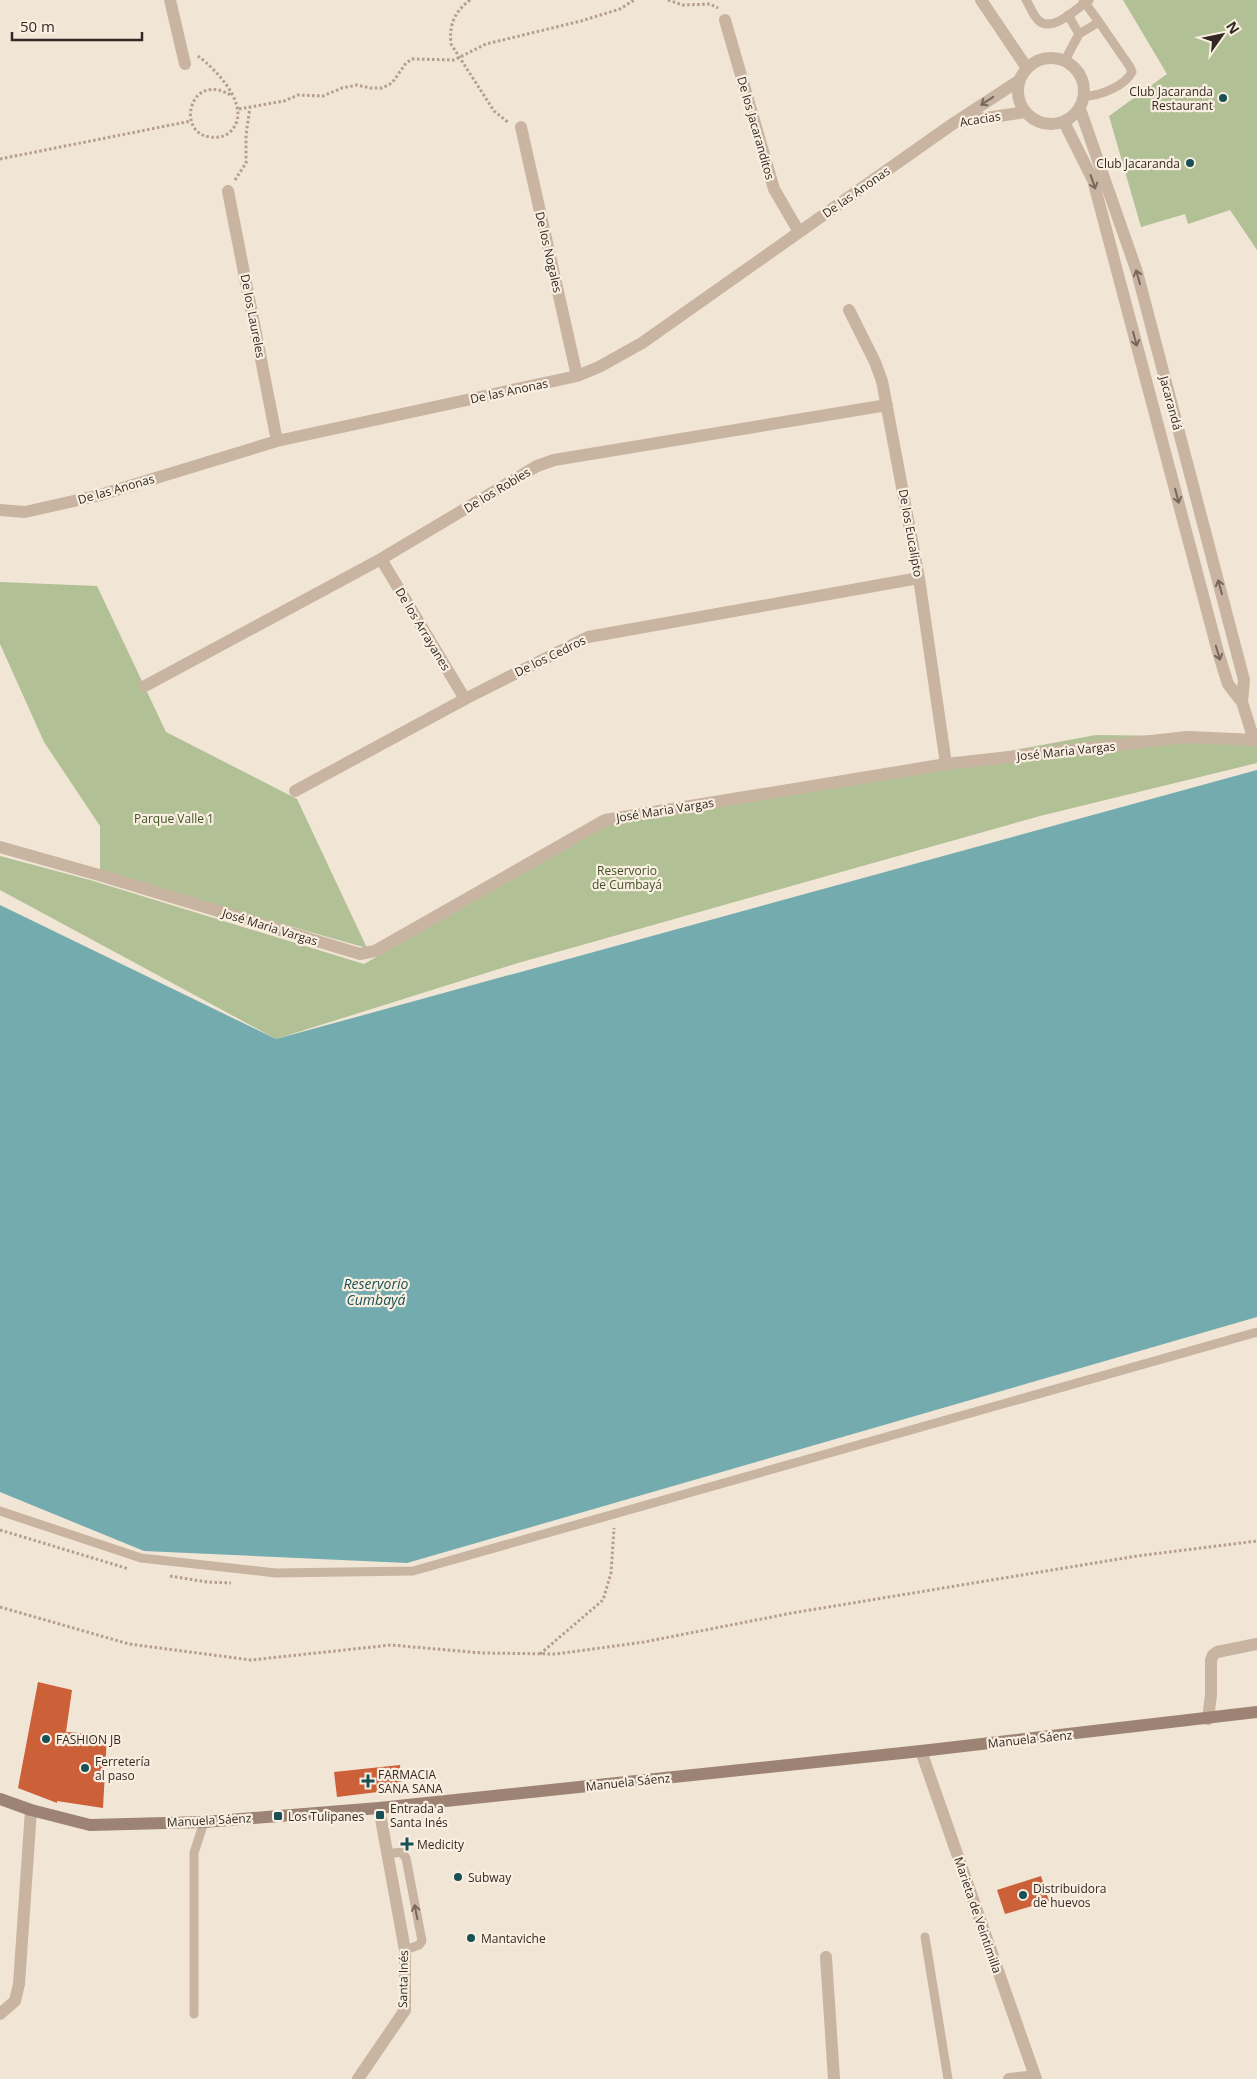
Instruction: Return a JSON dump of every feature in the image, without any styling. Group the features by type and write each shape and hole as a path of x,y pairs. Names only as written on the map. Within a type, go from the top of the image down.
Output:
{"street":[{"path":"170,0 185,64"},
{"path":"981,0 1027,68"},
{"name":"De los Jacaranditos","path":"725,20 774,189 799,232"},
{"path":"1050,58 1064,60 1076,69 1083,81 1085,96 1080,109 1073,117 1053,125 1043,124 1025,112 1020,102 1018,91 1020,80 1027,68 1038,60 1050,58"},
{"name":"Acacias","path":"954,123 1020,80"},
{"name":"Jacarandá","path":"1080,109 1137,272 1244,680 1242,702"},
{"name":"Acacias","path":"954,123 1025,112"},
{"name":"Jacarandá","path":"1064,122 1093,180 1218,652 1228,684 1242,702 1255,740"},
{"name":"De las Anonas","path":"0,510 26,512 100,495 277,441 577,376 599,367 642,343 954,123"},
{"name":"De los Nogales","path":"521,127 577,376"},
{"name":"De los Laureles","path":"228,190 277,441"},
{"name":"De los Eucalipto","path":"849,310 875,362 882,381 919,578 946,764"},
{"name":"De los Robles","path":"145,686 381,559 537,466 554,460 887,405"},
{"path":"1170,472 1188,468"},
{"name":"De los Arrayanes","path":"381,559 465,698"},
{"name":"De los Cedros","path":"295,791 465,698 588,637 919,578"},
{"name":"José Maria Vargas","path":"0,847 360,954 375,951 605,820 946,764 1187,737 1255,740"},
{"path":"1208,1719 1211,1695 1211,1660 1213,1655 1217,1652 1257,1644"},
{"name":"Manuela Sáenz","path":"0,1799 31,1810 90,1825 204,1822 379,1808 921,1751 1257,1712"},
{"name":"Marieta de Veintimilla","path":"921,1751 1035,2077"},
{"name":"Santa Inés","path":"358,2079 405,2010 405,1950 379,1808"},
{"path":"0,2014 15,2001 19,1984 31,1810"},
{"path":"826,1957 834,2079"},
{"path":"1009,2079 1035,2077"}],"lane":[{"path":"1026,0 1038,20 1044,25 1052,25 1086,1 1132,72 1130,77 1107,92 1095,96 1085,96"},
{"path":"1068,15 1079,34"},
{"path":"1064,60 1079,34 1099,22"},
{"path":"0,1510 141,1558 276,1573 413,1571 1257,1332"},
{"path":"194,2014 194,1853 204,1822"},
{"path":"387,1854 402,1852 406,1858 422,1941 419,1945 405,1950"},
{"path":"925,1936 948,2079"}],"path":[{"path":"470,0 458,10 451,26 451,44 494,111 506,122 521,127"},
{"path":"239,110 284,101 298,95 323,96 342,88 357,85 382,88 392,83 406,63 412,59 449,61 486,44 581,21 620,9 634,0"},
{"path":"668,0 683,5 710,4 721,11 725,20"},
{"path":"181,46 208,64 232,96 239,110 236,126 228,134 218,138 207,136 197,130 192,121 190,110 194,100 202,92 212,88 223,90 232,96"},
{"path":"228,190 246,162 246,135 250,107"},
{"path":"0,159 192,121"},
{"path":"540,1654 603,1600 611,1573 614,1528"},
{"path":"0,1607 129,1644 251,1660 391,1645 482,1653 556,1654 644,1642 792,1613 1137,1556 1257,1541"}],"green space":[{"name":"Club Jacaranda","path":"1123,0 1257,0 1257,250 1230,210 1188,224 1185,214 1141,227 1109,116 1167,74"},
{"name":"Parque Valle 1","path":"0,582 97,586 166,732 297,799 367,948 100,873 100,826 44,742 0,644"},
{"name":"Reservorio de Cumbayá","path":"1096,735 1257,737 1257,763 1040,816 518,963 276,1039 0,890 0,856 90,880 364,964 608,825"}],"water":[{"name":"Reservorio Cumbayá","path":"1257,770 1257,1317 407,1563 144,1551 0,1492 0,905 276,1039"}],"building":[{"path":"38,1682 72,1690 66,1732 107,1735 103,1808 57,1801 57,1803 18,1788"},
{"name":"FARMACIA SANA SANA","path":"400,1765 402,1789 337,1797 334,1772"},
{"name":"Distribuidora de huevos","path":"1041,1876 1049,1901 1005,1914 997,1890"}],"place":[{"name":"Club Jacaranda Restaurant","path":"1223,98"},
{"name":"Club Jacaranda","path":"1190,163"},
{"name":"FASHION JB","path":"46,1739"},
{"name":"Ferretería al paso","path":"85,1768"},
{"name":"FARMACIA SANA SANA","path":"368,1781"},
{"name":"Entrada a Santa Inés","path":"380,1815"},
{"name":"Los Tulipanes","path":"278,1816"},
{"name":"Medicity","path":"407,1844"},
{"name":"Subway","path":"458,1877"},
{"name":"Distribuidora de huevos","path":"1023,1895"},
{"name":"Mantaviche","path":"471,1938"}]}
